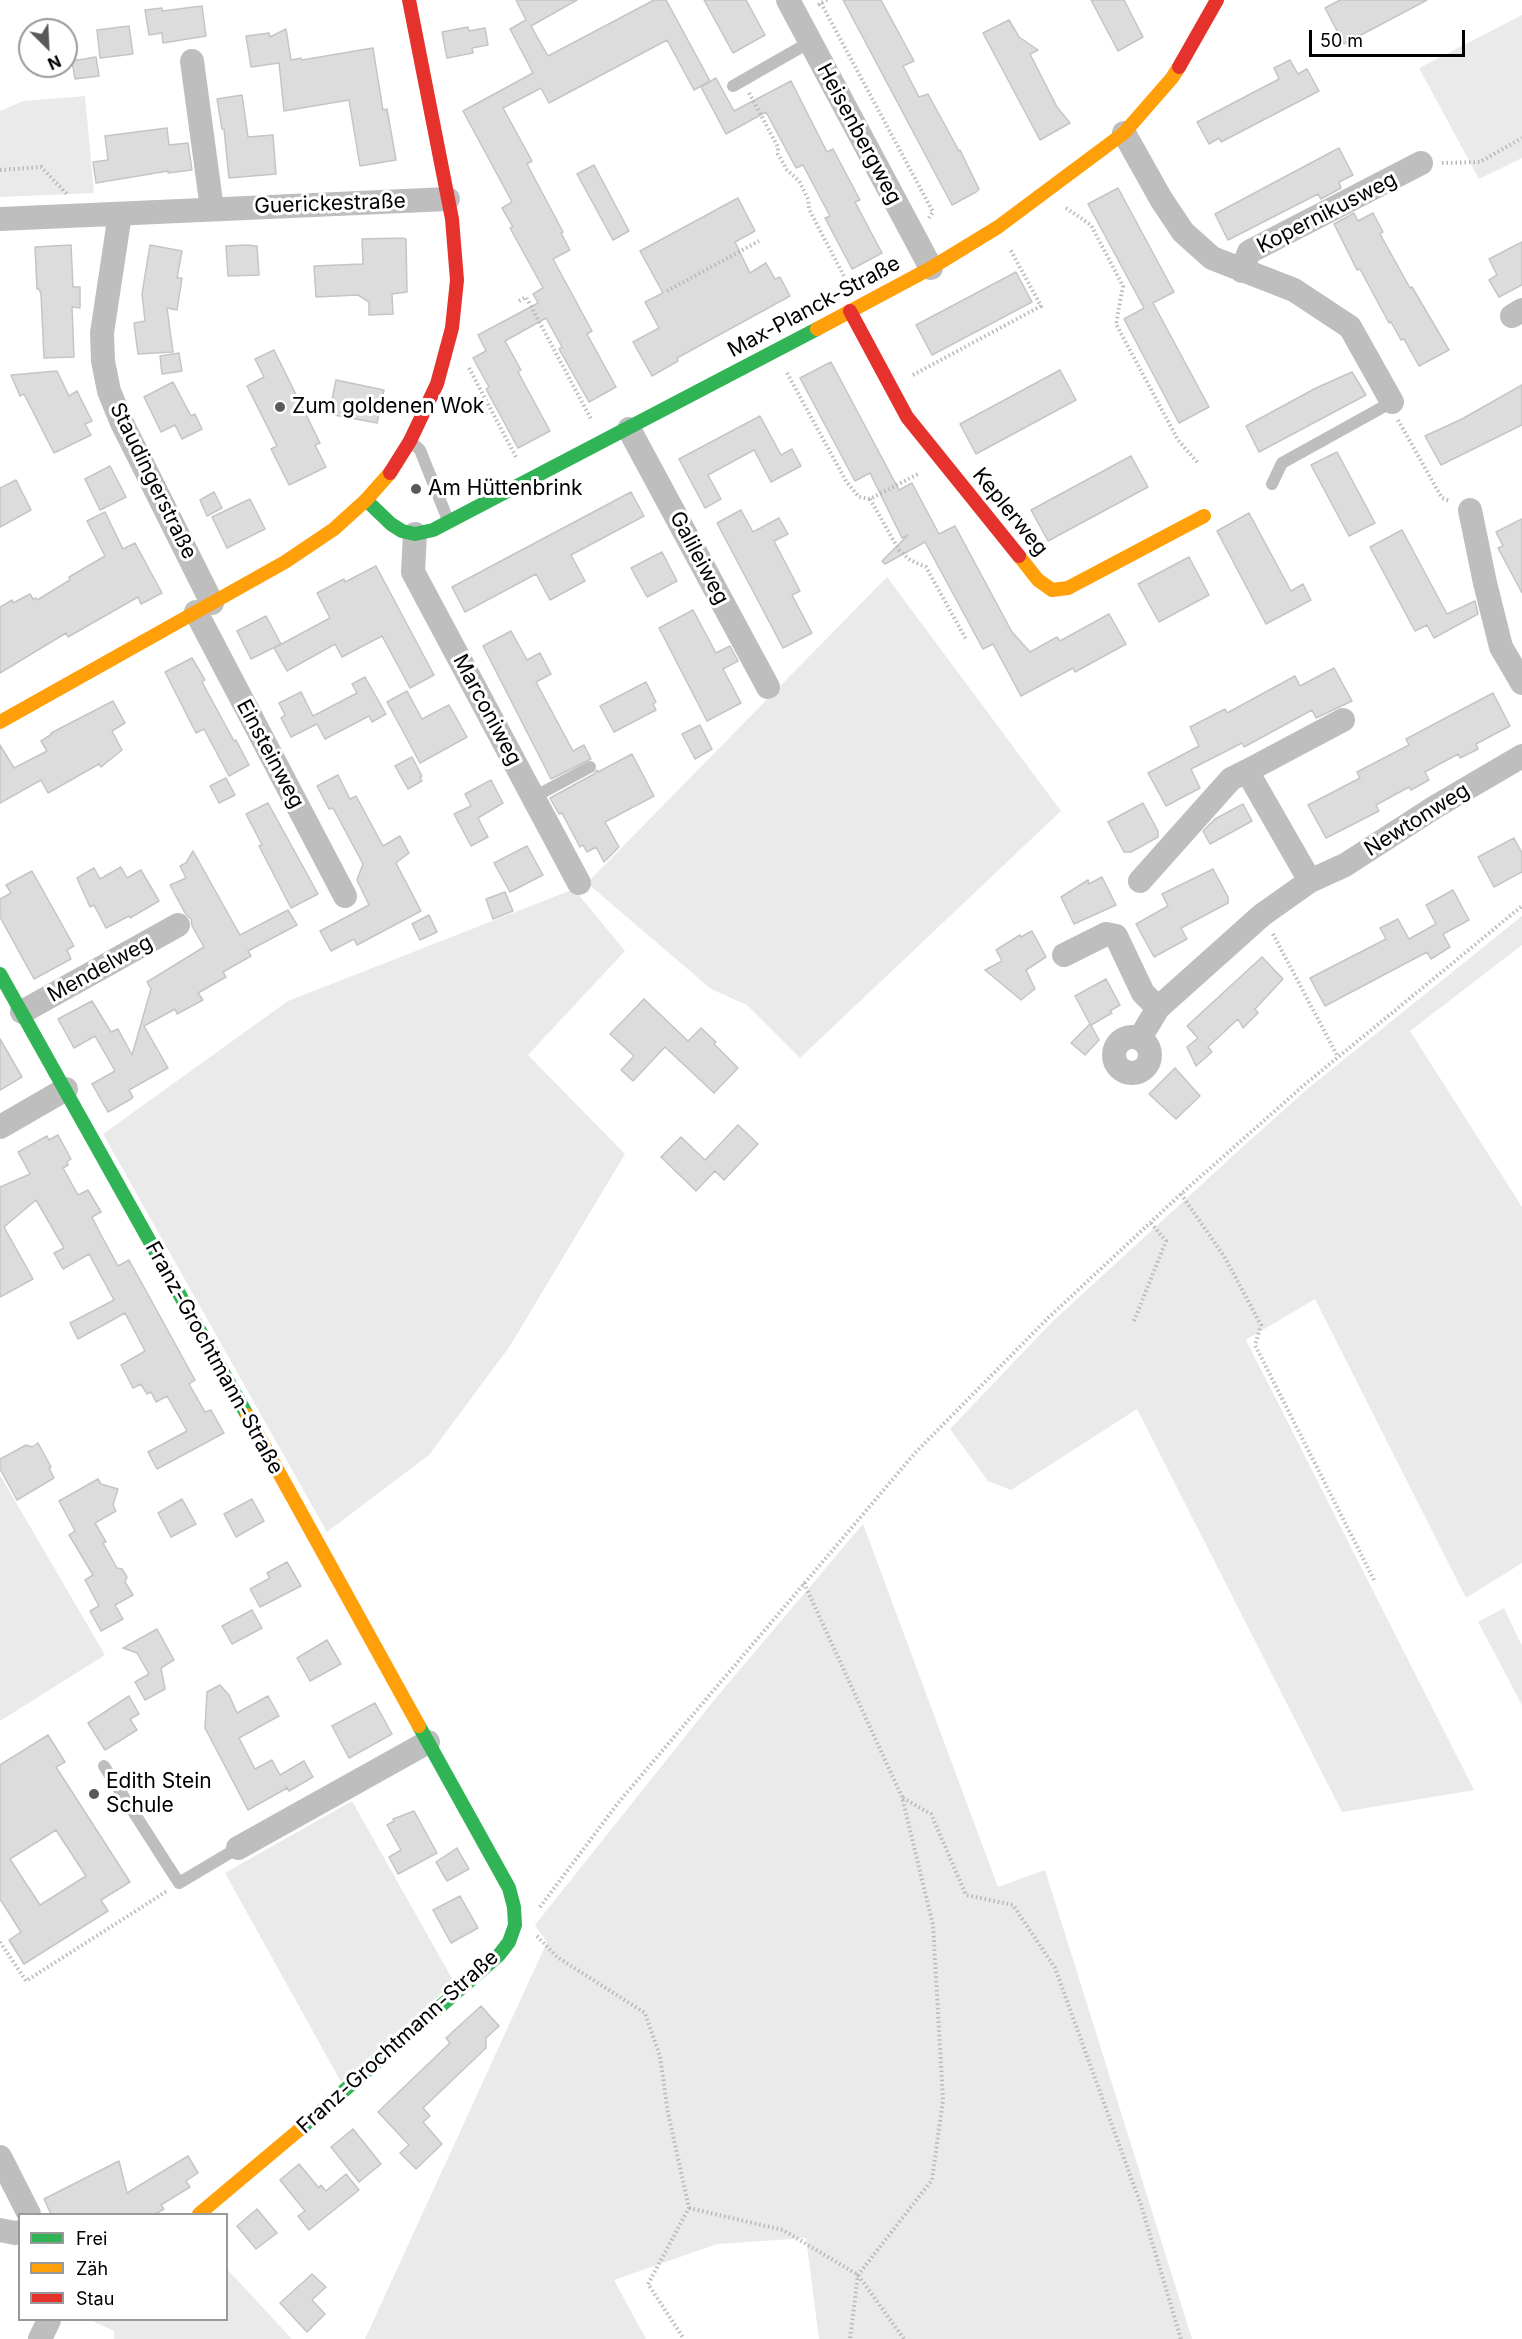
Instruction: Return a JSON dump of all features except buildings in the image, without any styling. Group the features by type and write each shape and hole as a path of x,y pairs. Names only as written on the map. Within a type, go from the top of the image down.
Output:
{"street":[{"path":"0,722 285,562 334,530 366,500 390,473 410,441 437,384 452,328 457,280 455,244 448,199 409,0"},
{"name":"Heisenbergweg","path":"788,0 930,268"},
{"name":"Max-Planck-Straße","path":"415,534 449,523 629,429 930,268 998,227 1050,191 1124,133 1172,78 1202,31 1217,0"},
{"path":"192,61 212,209"},
{"name":"Kopernikusweg","path":"1124,133 1161,199 1183,232 1212,258 1294,290 1350,327 1392,402"},
{"name":"Kopernikusweg","path":"1242,271 1249,252 1421,163"},
{"name":"Guerickestraße","path":"0,219 448,199"},
{"name":"Staudingerstraße","path":"120,214 102,333 103,361 109,391 204,607"},
{"name":"Keplerweg","path":"856,308 907,417 1038,580 1052,590 1068,588 1204,516"},
{"name":"Galileiweg","path":"629,429 768,687"},
{"path":"366,500 391,524 402,531 415,534"},
{"path":"1470,510 1501,646 1522,683"},
{"name":"Marconiweg","path":"415,534 413,572 579,883"},
{"name":"Einsteinweg","path":"204,607 345,896"},
{"path":"1140,881 1232,779 1344,720"},
{"name":"Newtonweg","path":"1140,1038 1158,1008 1262,915 1310,881 1345,865 1435,807 1522,756"},
{"path":"1247,771 1310,881"},
{"name":"Mendelweg","path":"22,1012 178,925"},
{"path":"1064,955 1106,934 1116,936 1143,993 1158,1008"},
{"name":"Franz-Grochtmann-Straße","path":"0,974 509,1888 521,1925 499,1955 334,2101 200,2213"},
{"path":"0,1127 66,1089"},
{"path":"238,1848 428,1742"},
{"path":"0,2157 29,2213"},
{"path":"0,2230 18,2232"},
{"path":"40,2339 49,2321"}],"lane":[{"path":"737,83 810,42"},
{"path":"1272,484 1282,463 1392,402"},
{"path":"410,441 420,450 449,523"},
{"path":"534,797 590,767"},
{"path":"104,1766 179,1883 238,1848"}],"path":[{"path":"820,3 933,212 932,216 910,228"},
{"path":"737,83 778,147 778,154 788,170 800,181 808,199 809,209 856,308"},
{"path":"1421,163 1480,162 1522,138"},
{"path":"0,170 40,166 67,192 69,216"},
{"path":"1050,191 1060,205 1091,225 1123,286 1116,324 1178,440 1198,463"},
{"path":"891,386 1041,306 998,227"},
{"path":"667,291 759,241"},
{"path":"519,301 526,297 603,442"},
{"path":"776,351 846,481 859,497 870,499 942,461"},
{"path":"465,360 529,481"},
{"path":"1392,402 1393,411 1442,498 1470,510"},
{"path":"870,499 899,550 910,560 926,567 967,641"},
{"path":"684,2339 648,2284 689,2208 668,2112 660,2056 645,2013 557,1957 521,1925 618,1803 915,1452 1048,1318 1181,1194 1338,1058 1522,906"},
{"path":"1262,915 1338,1058"},
{"path":"1181,1194 1224,1256 1261,1325 1255,1345 1374,1580"},
{"path":"1134,1321 1166,1241 1150,1222"},
{"path":"804,1583 902,1797 933,1925 943,2100 932,2180 858,2275 850,2339"},
{"path":"902,1797 931,1814 966,1895 1013,1905 1055,1968 1141,2205 1181,2339"},
{"path":"0,1942 26,1981 179,1883"},
{"path":"689,2208 783,2230 858,2275 904,2339"}],"shaded area":[{"path":"1522,15 1522,158 1479,179 1419,68"},
{"path":"85,96 94,193 0,197 0,111 23,101"},
{"path":"887,577 1061,811 800,1058 747,1005 711,989 587,883"},
{"path":"574,889 625,951 528,1055 625,1154 510,1346 429,1455 327,1532 103,1134 288,1001"},
{"path":"1522,916 1522,945 1410,1031 1522,1207 1522,1563 1466,1598 1315,1299 1246,1340 1474,1790 1342,1812 1137,1409 1011,1490 988,1481 950,1429 1052,1322 1306,1090"},
{"path":"0,1475 105,1655 0,1721"},
{"path":"863,1524 998,1887 1045,1870 1192,2339 819,2339 806,2238 717,2244 614,2280 646,2339 365,2339 547,1942 535,1925 715,1699"},
{"path":"1504,1608 1522,1646 1522,1705 1478,1622"},
{"path":"352,1801 454,1982 341,2082 225,1873"},
{"path":"228,2270 292,2339 114,2339 114,2331 92,2321 228,2321"}],"traffic: fast":[{"path":"366,500 391,524 402,531 415,534 433,530 817,329"},
{"path":"0,974 247,1415"},
{"path":"299,2130 499,1955 509,1942 515,1925 514,1907 509,1888 419,1726"}],"traffic: slow":[{"path":"817,329 931,268 998,227 1124,133 1179,67"},
{"path":"0,722 285,562 334,529 366,500 390,473"},
{"path":"1019,556 1038,580 1052,590 1068,588 1204,516"},
{"path":"247,1415 419,1726"},
{"path":"200,2213 299,2130"}],"traffic: jam":[{"path":"390,473 410,441 437,384 452,328 457,280 452,219 409,0"},
{"path":"1179,67 1217,0"},
{"path":"850,311 907,417 1019,556"}],"place":[{"name":"Zum goldenen Wok","path":"280,407"},
{"name":"Am Hüttenbrink","path":"416,489"},
{"name":"Edith Stein Schule","path":"94,1794"}]}
